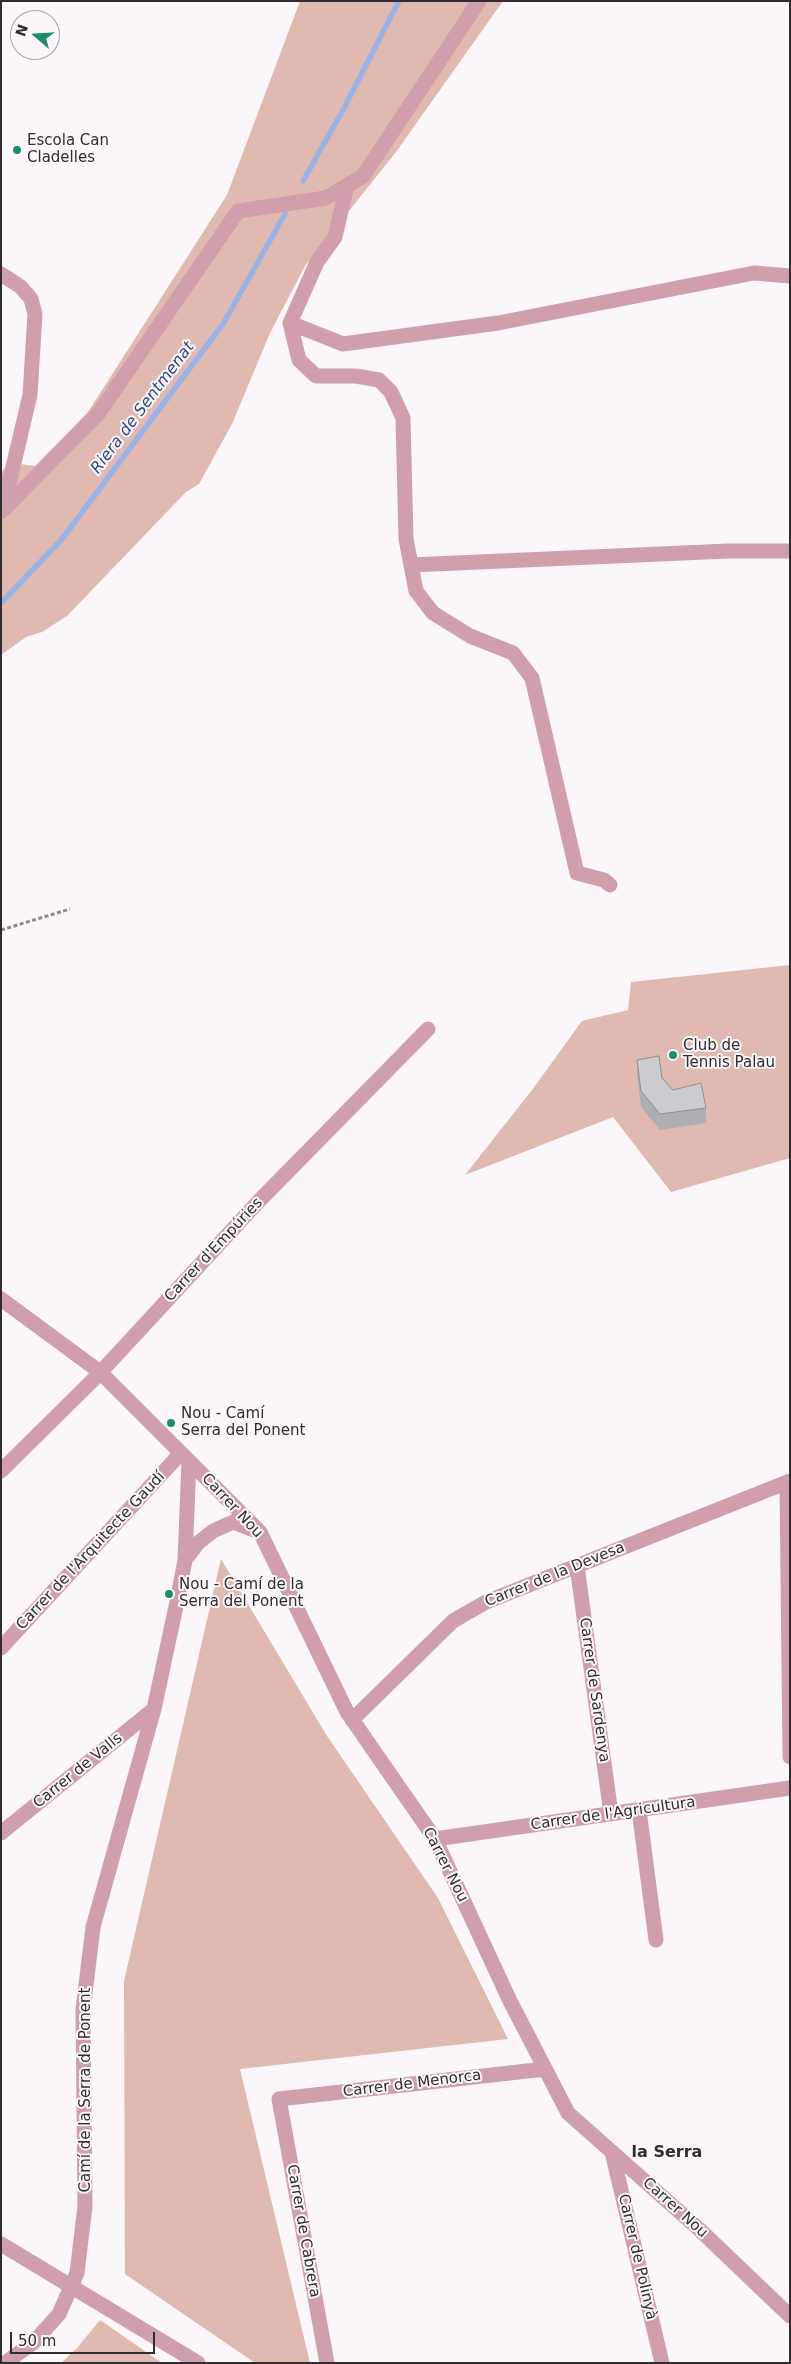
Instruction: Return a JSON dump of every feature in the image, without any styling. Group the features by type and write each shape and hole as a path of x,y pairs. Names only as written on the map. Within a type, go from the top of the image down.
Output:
{"street":[{"path":"2,511 98,414 238,211 326,198 364,176 479,1"},
{"path":"347,185 335,237 317,262 290,323 298,360 316,376 356,376 379,380 391,392 403,418 406,539 416,591 433,612 470,636 512,653 532,678 577,873 604,880 610,884"},
{"path":"290,323 343,344 498,323 754,273 790,276"},
{"path":"1,274 22,287 31,300 35,314 30,395 2,511"},
{"path":"411,565 728,551 790,551"},
{"name":"Carrer d'Empúries","path":"1,1471 100,1372 258,1202 428,1029"},
{"name":"Carrer Nou","path":"1,1299 100,1372 260,1532 352,1720 436,1839 509,1999 568,2113 700,2230 790,2316"},
{"name":"Camí de la Serra de Ponent","path":"5,2363 34,2342 59,2314 77,2273 85,2206 83,2010 92,1927 154,1709 185,1560 185,1457"},
{"name":"Carrer de l'Arquitecte Gaudí","path":"1,1648 185,1457"},
{"path":"788,1482 790,1757"},
{"name":"Carrer de la Devesa","path":"352,1720 453,1621 486,1602 788,1482"},
{"name":"Camí de la Serra de Ponent","path":"185,1560 198,1544 213,1531 234,1522 260,1532"},
{"name":"Carrer de Sardenya","path":"577,1566 612,1814"},
{"name":"Carrer de Valls","path":"1,1833 154,1709"},
{"name":"Carrer de l'Agricultura","path":"436,1839 790,1788"},
{"path":"640,1810 656,1940"},
{"name":"Carrer de Menorca","path":"279,2100 546,2069"},
{"name":"Carrer de Cabrera","path":"279,2100 327,2363"},
{"name":"Carrer de Polinyà","path":"612,2152 662,2363"},
{"path":"1,2244 198,2363"}],"path":[{"path":"1,930 70,909"}],"shaded area":[{"path":"300,1 503,1 396,152 305,266 270,333 232,424 199,484 186,492 67,616 42,632 26,637 1,655 1,472 6,467 20,464 35,466 88,412 227,195"},
{"name":"Club de Tennis Palau","path":"790,965 790,1158 671,1192 613,1117 465,1175 532,1090 582,1021 628,1010 631,982"},
{"path":"221,1559 327,1736 438,1898 508,2039 240,2069 310,2363 255,2363 125,2274 124,1981"},
{"path":"100,2320 162,2363 61,2363 77,2348"}],"building":[{"path":"659,1056 662,1078 673,1090 701,1083 706,1108 660,1114 641,1091 637,1060"}],"waterway":[{"name":"Riera de Sentmenat","path":"303,181 343,110 399,1"},
{"name":"Riera de Sentmenat","path":"1,603 62,539 223,324 285,214"}],"place":[{"name":"Escola Can Cladelles","path":"17,150"},
{"name":"Club de Tennis Palau","path":"673,1055"},
{"name":"Nou - Camí Serra del Ponent","path":"171,1423"},
{"name":"Nou - Camí de la Serra del Ponent","path":"169,1594"}],"district":[{"name":"la Serra","path":"667,2153"}]}
